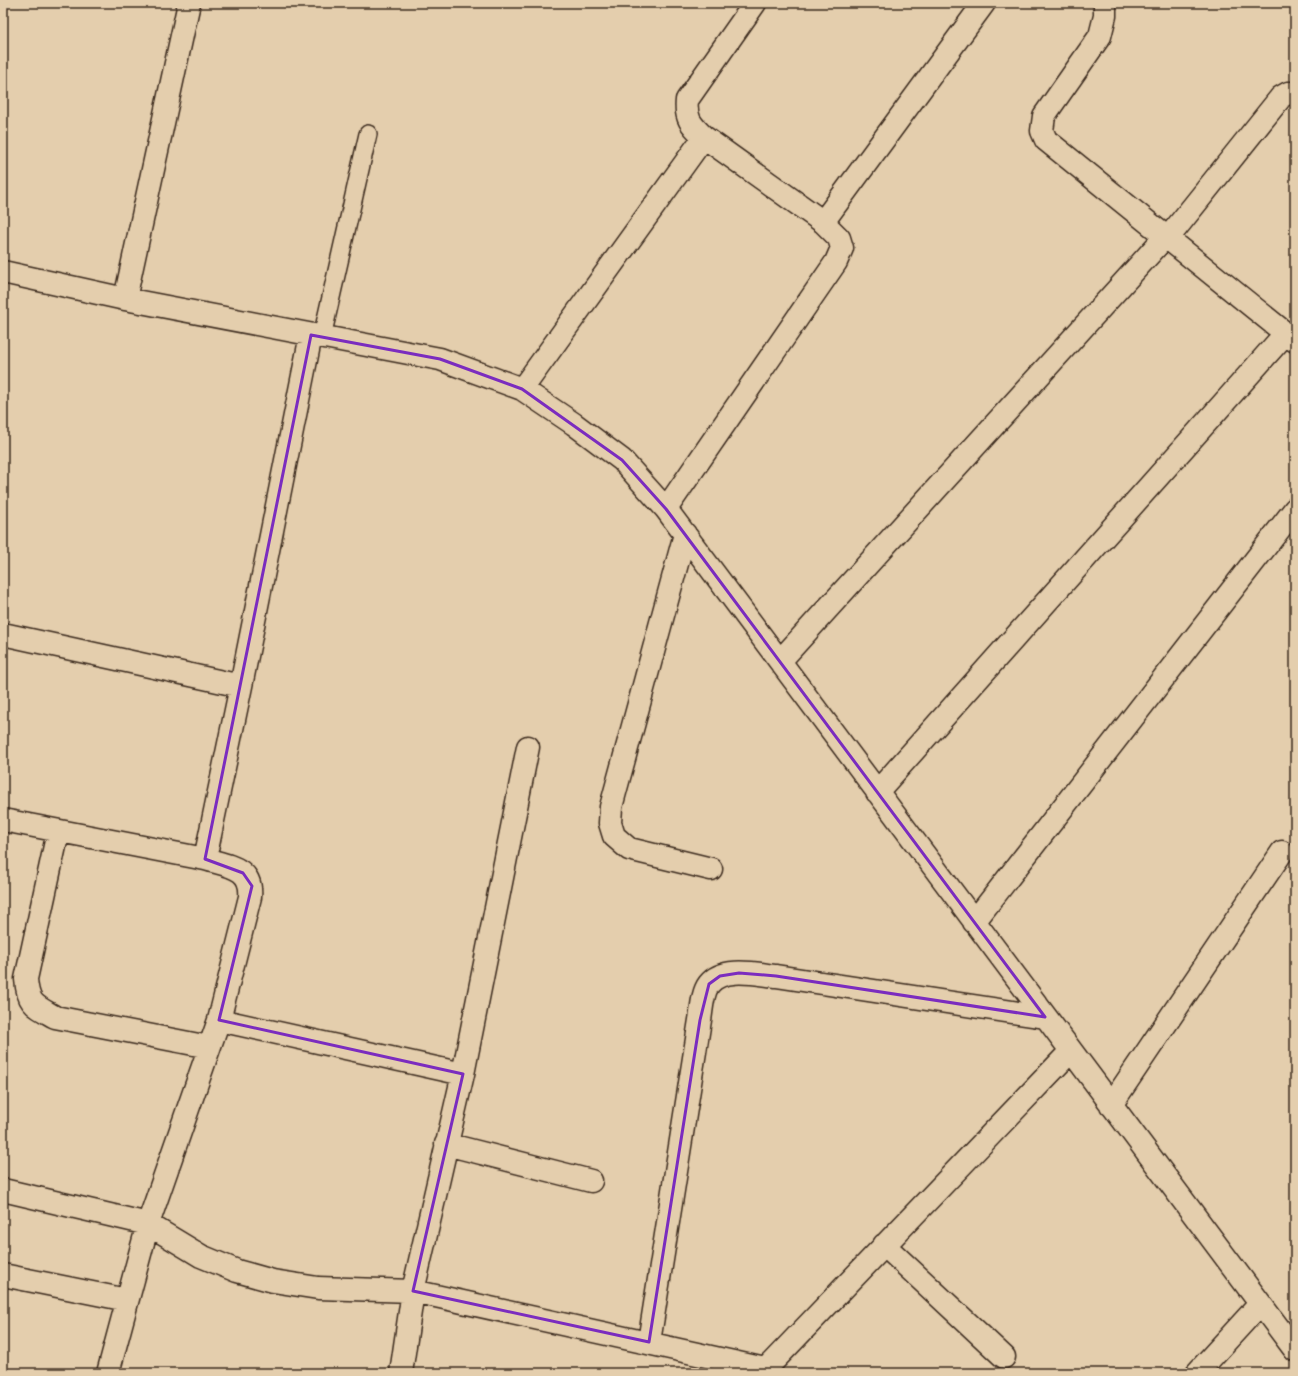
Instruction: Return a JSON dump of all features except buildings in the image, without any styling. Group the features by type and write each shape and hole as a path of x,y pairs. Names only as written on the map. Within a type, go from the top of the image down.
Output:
{"street":[{"path":"125,299 189,3"},
{"path":"666,509 836,262 841,252 842,243 823,222 704,137 687,119 687,100 756,3"},
{"path":"823,222 984,3"},
{"path":"877,792 1290,337 1046,140 1042,131 1044,116 1100,36 1105,16 1104,3"},
{"path":"780,661 1165,237 1168,238 1281,97 1288,93 1295,93"},
{"path":"522,389 704,137"},
{"path":"3,272 125,299 440,359 522,389 574,424 622,460 666,509 685,534 1295,1350"},
{"path":"205,859 317,336"},
{"path":"974,922 1295,509"},
{"path":"685,534 611,807 610,823 614,836 629,849 712,869"},
{"path":"3,634 241,686"},
{"path":"401,1373 412,1291 463,1074 528,747"},
{"path":"3,820 58,832 205,859 232,868 243,874 248,878 252,886 219,1020 148,1224 108,1373"},
{"path":"58,832 26,979 27,995 36,1006 55,1017 209,1047"},
{"path":"1111,1105 1282,852"},
{"path":"649,1342 700,1020 704,998 709,984 720,976 739,973 776,976 1045,1017"},
{"path":"219,1020 463,1074"},
{"path":"3,1190 148,1224 201,1256 237,1271 273,1281 318,1288 412,1291 649,1342 764,1371 1071,1051"},
{"path":"446,1144 591,1181"},
{"path":"884,1245 1004,1357"},
{"path":"3,1275 127,1300"},
{"path":"1197,1373 1260,1304"}],"lane":[{"path":"317,336 368,134"}],"highlighted area":[{"path":"311,335 440,359 522,389 622,460 666,509 1045,1017 776,976 739,973 720,976 709,984 700,1020 649,1342 413,1291 463,1074 219,1020 252,886 243,873 205,859"}]}
